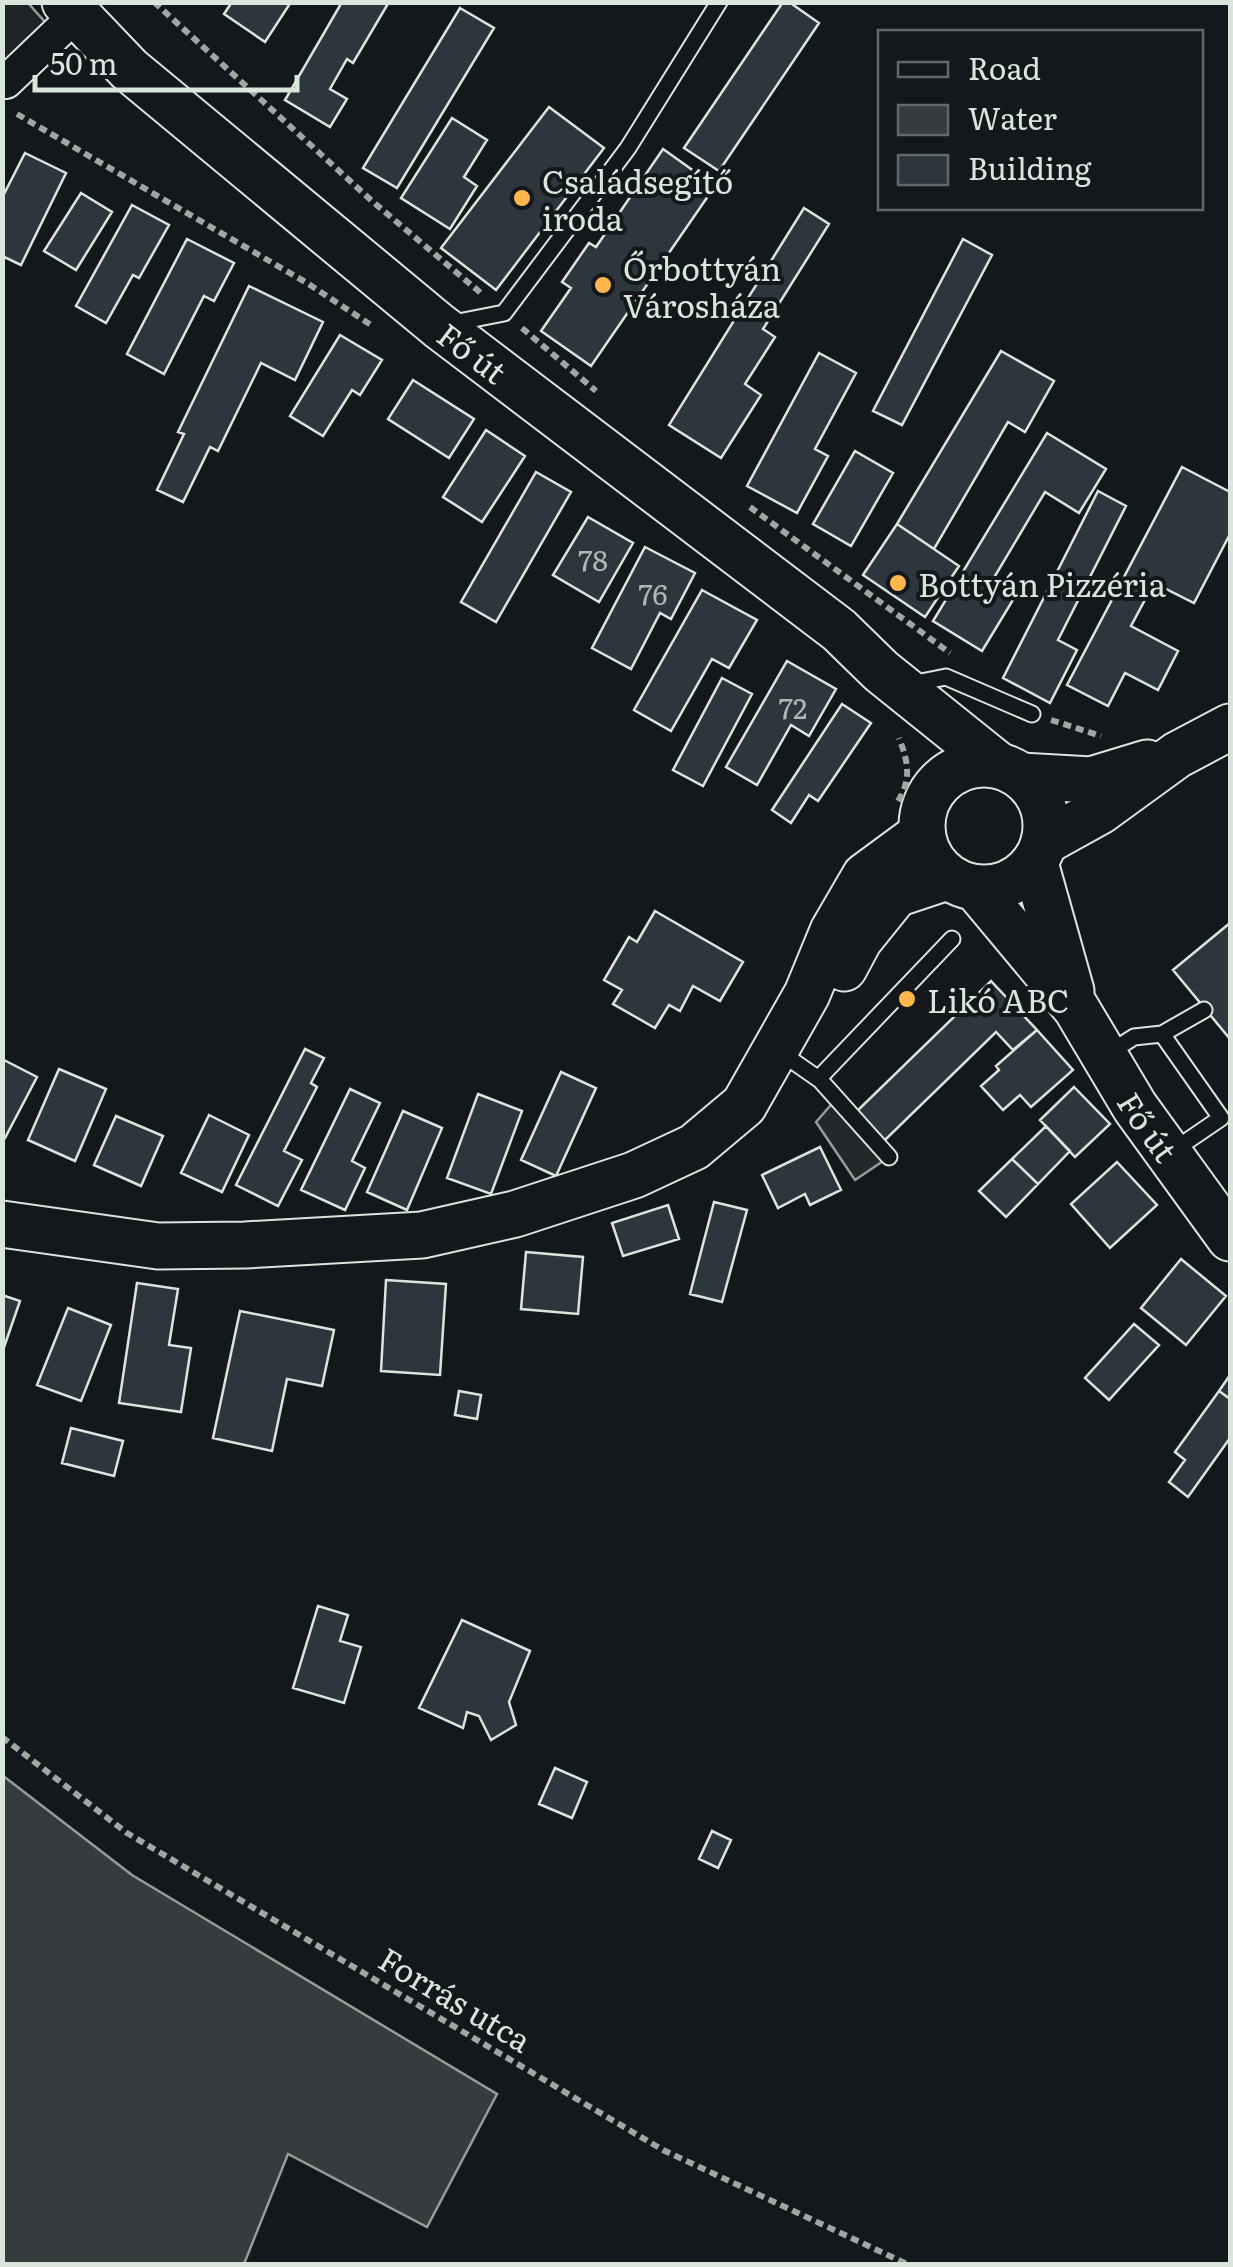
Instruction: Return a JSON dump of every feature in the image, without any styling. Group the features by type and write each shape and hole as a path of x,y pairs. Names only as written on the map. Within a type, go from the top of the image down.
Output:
{"main road":[{"name":"Fő út","path":"70,9 129,69 439,326 838,630 1040,799 1045,813 1040,852 1076,1008"},
{"name":"Fő út","path":"892,678 922,744 916,809 928,854 962,883 1076,1008 1135,1107 1230,1238"},
{"path":"797,1009 846,967 859,940 896,894 962,883 1003,886 1015,880 1040,852 1178,754 1230,727"},
{"path":"2,1224 158,1246 422,1234 515,1214 634,1174 694,1147 744,1104 807,994 832,931 865,876 916,809 957,770 984,764 1009,771 1091,780 1178,754"}],"street":[{"name":"Fő út","path":"2,80 6,82 70,9"}],"lane":[{"path":"439,326 504,313 628,148 719,2"},
{"path":"892,678 946,678 1032,714"},
{"path":"819,1078 952,939"},
{"path":"1105,1056 1134,1037 1162,1034 1204,1010"},
{"path":"1162,1034 1222,1118 1170,1152"},
{"path":"774,1048 819,1078 890,1157"}],"path":[{"path":"154,2 372,201 611,403"},
{"path":"2,106 308,283 371,326"},
{"path":"738,499 964,664"},
{"path":"1032,714 1090,731"},
{"path":"897,733 916,809"},
{"name":"Forrás utca","path":"2,1737 126,1833 647,2140 906,2264"}],"shaded area":[{"path":"3,3 28,3 45,22 3,63"},
{"path":"837,1098 889,1157 855,1180 816,1122"}],"water":[{"path":"2,1775 132,1875 497,2094 427,2227 288,2154 244,2264 3,2264"}],"building":[{"path":"232,2 291,2 265,42 224,14"},
{"path":"342,2 389,2 353,63 347,59 330,89 347,99 330,127 285,100"},
{"path":"783,2 789,2 819,23 719,171 684,148"},
{"path":"460,8 494,28 397,188 363,168"},
{"name":"Családsegítő iroda","path":"549,107 604,148 496,290 441,248"},
{"path":"452,118 487,140 464,177 477,186 450,229 401,198"},
{"path":"663,149 715,186 591,366 541,331 571,288 562,282 589,243 596,247"},
{"path":"25,153 66,173 21,265 2,256 2,198"},
{"path":"81,193 112,212 76,270 44,251"},
{"path":"132,205 169,225 139,278 133,275 106,323 76,306"},
{"path":"804,208 829,224 763,329 775,337 745,384 761,395 721,458 669,425"},
{"path":"187,239 234,263 214,301 204,296 164,374 127,354"},
{"path":"963,239 992,255 902,425 873,411"},
{"path":"249,286 323,322 295,380 261,363 218,451 210,447 183,502 157,490 184,434 178,432"},
{"path":"340,335 382,360 360,395 352,390 323,436 290,416"},
{"path":"1001,351 1054,381 1025,432 1008,422 934,549 897,524"},
{"path":"819,353 856,373 815,449 828,456 797,513 747,486"},
{"path":"413,380 474,419 449,458 388,419"},
{"path":"486,430 525,456 482,522 443,497"},
{"path":"1047,433 1106,469 1079,513 1045,492 992,581 1016,595 982,651 933,621"},
{"path":"855,451 893,473 851,546 813,524"},
{"path":"1182,467 1230,492 1230,534 1194,603 1154,583 1131,626 1178,651 1158,690 1125,673 1108,706 1067,685"},
{"path":"536,472 571,492 496,622 461,602"},
{"path":"1098,491 1126,506 1058,640 1077,650 1050,703 1003,678"},
{"path":"588,517 633,543 599,602 553,575"},
{"path":"897,524 959,566 925,617 863,575"},
{"path":"645,547 695,573 671,619 660,613 631,669 592,648"},
{"path":"702,590 757,620 729,668 712,659 671,731 634,710"},
{"path":"787,661 836,689 809,736 791,725 757,785 726,767"},
{"path":"722,678 752,694 703,786 673,770"},
{"path":"842,704 871,723 818,801 809,795 791,823 772,810"},
{"path":"655,911 743,962 720,1001 693,986 680,1011 669,1005 655,1028 613,1004 622,990 604,980 629,937 637,942"},
{"path":"1230,923 1230,1039 1173,970"},
{"path":"991,981 1037,1030 1013,1050 996,1032 885,1140 857,1111"},
{"path":"1037,1030 1073,1070 1031,1107 1020,1095 1003,1110 981,1086 999,1070 996,1066"},
{"path":"305,1049 324,1058 311,1083 317,1087 284,1151 302,1160 278,1206 236,1185"},
{"path":"2,1059 37,1077 5,1138 2,1137"},
{"path":"59,1069 106,1089 75,1161 28,1140"},
{"path":"561,1072 596,1088 556,1176 521,1160"},
{"path":"1074,1087 1110,1124 1075,1157 1040,1120"},
{"path":"350,1089 380,1103 352,1161 365,1168 345,1210 301,1190"},
{"path":"478,1094 522,1111 491,1194 447,1178"},
{"path":"403,1111 442,1128 407,1210 367,1192"},
{"path":"209,1115 249,1135 222,1192 181,1173"},
{"path":"116,1116 163,1136 141,1186 94,1165"},
{"path":"1046,1126 1070,1151 1038,1184 1012,1159"},
{"path":"820,1147 841,1190 810,1205 805,1194 778,1208 762,1175"},
{"path":"1012,1159 1038,1184 1006,1217 979,1191"},
{"path":"1117,1162 1157,1205 1110,1248 1071,1204"},
{"path":"714,1202 747,1210 722,1302 690,1294"},
{"path":"668,1205 679,1239 623,1256 612,1223"},
{"path":"526,1252 583,1257 578,1314 521,1309"},
{"path":"1181,1259 1226,1296 1186,1345 1141,1308"},
{"path":"386,1280 446,1284 440,1375 381,1371"},
{"path":"137,1283 178,1289 169,1345 191,1348 181,1412 119,1403"},
{"path":"2,1295 20,1301 2,1353"},
{"path":"68,1308 111,1325 81,1401 37,1385"},
{"path":"240,1311 334,1330 322,1386 287,1379 272,1451 213,1438"},
{"path":"1134,1324 1159,1345 1109,1400 1085,1378"},
{"path":"1230,1375 1230,1399 1219,1391"},
{"path":"459,1391 481,1395 477,1419 455,1415"},
{"path":"1219,1391 1230,1399 1230,1438 1188,1497 1169,1482 1185,1460 1175,1452"},
{"path":"71,1428 123,1441 114,1476 62,1463"},
{"path":"318,1606 348,1615 340,1641 361,1647 344,1703 293,1688"},
{"path":"462,1620 530,1651 509,1702 516,1725 491,1740 479,1716 467,1712 463,1728 419,1708"},
{"path":"555,1768 587,1782 572,1818 539,1804"},
{"path":"712,1831 731,1840 718,1868 699,1859"}],"place":[{"name":"Családsegítő iroda","path":"522,198"},
{"name":"Őrbottyán Városháza","path":"603,285"},
{"name":"Bottyán Pizzéria","path":"898,583"},
{"name":"Likó ABC","path":"907,999"}]}
